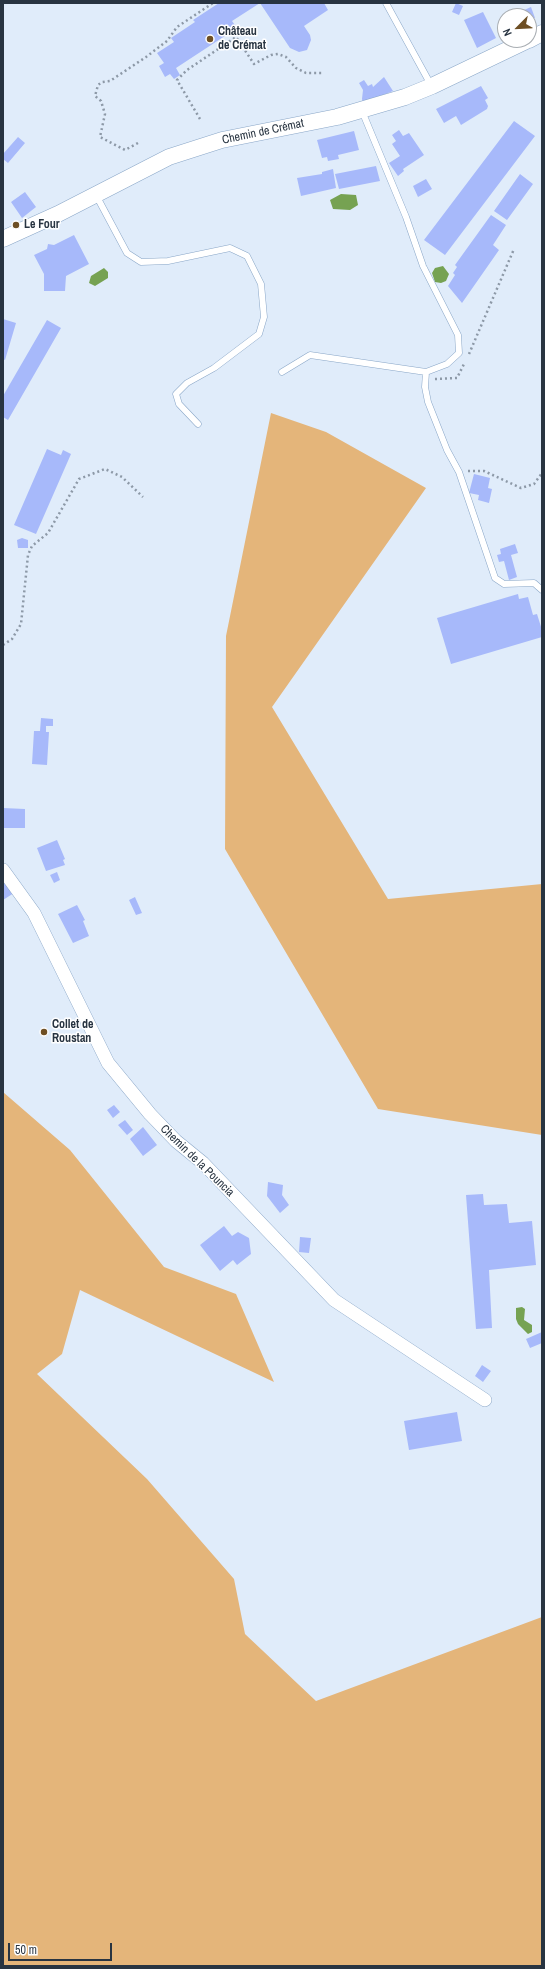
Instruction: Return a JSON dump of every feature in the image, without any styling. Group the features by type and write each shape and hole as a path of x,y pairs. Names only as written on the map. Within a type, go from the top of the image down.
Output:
{"street":[{"name":"Chemin de Crémat","path":"3,239 169,157 229,139 362,111 432,86 512,48"},
{"name":"Chemin de la Pouncia","path":"3,870 34,914 108,1063 150,1114 176,1141 203,1163 315,1282 334,1300 486,1400"}],"lane":[{"path":"386,3 432,86"},
{"path":"282,372 310,356 426,375 447,364 459,353 458,335 423,266 406,217 362,111"},
{"path":"95,194 127,253 141,262 168,261 230,248 247,256 261,284 264,317 259,334 214,368 187,383 176,394 179,404 198,424"},
{"path":"426,375 425,387 428,402 447,450 459,472 495,578 504,584 534,583 542,590"}],"path":[{"path":"138,144 126,150 100,137 105,114 101,101 95,96 98,85 102,82 110,81 146,57 167,41 177,27 213,3"},
{"path":"200,119 177,80 187,70 236,37 254,64 271,55 278,54 286,57 296,68 306,73 323,73"},
{"path":"426,375 439,380 457,378 514,249"},
{"path":"3,645 12,639 21,624 28,554 32,546 48,533 79,479 105,469 122,477 143,497"},
{"path":"459,472 484,471 521,488 534,484 542,473"}],"shaded area":[{"path":"341,194 356,195 358,205 350,210 333,209 330,200"},
{"path":"443,266 449,274 446,281 441,283 435,282 432,273 435,268"},
{"path":"104,268 108,272 108,278 95,286 89,283 91,276"},
{"path":"271,413 326,432 426,488 272,707 388,899 542,884 542,1135 378,1109 225,849 226,636"},
{"path":"3,1092 70,1150 164,1267 236,1294 274,1382 80,1290 62,1354 37,1374 147,1479 234,1579 245,1634 316,1701 542,1617 542,1966 3,1966"},
{"path":"522,1307 525,1309 524,1320 532,1325 532,1332 528,1334 518,1324 516,1319 516,1308"}],"building":[{"name":"Château de Crémat","path":"219,3 260,3 232,21 237,28 176,68 180,75 174,79 170,74 165,77 159,66 164,63 157,53 174,42 171,38 195,22 193,20"},
{"path":"260,3 324,3 328,10 304,26 310,35 311,40 307,50 299,52 290,48"},
{"path":"456,3 463,6 459,15 452,12"},
{"path":"483,12 496,38 477,48 464,20"},
{"path":"384,77 393,91 363,103 363,90 359,83 364,80 368,86 372,84 373,87"},
{"path":"481,86 488,98 485,100 488,106 487,109 461,125 456,116 444,123 436,109"},
{"path":"514,121 535,136 445,255 424,240"},
{"path":"399,130 403,136 409,133 424,155 403,169 404,171 398,176 389,163 400,156 392,144 396,141 392,135"},
{"path":"354,131 359,150 338,155 339,159 328,161 327,157 322,158 317,140"},
{"path":"18,137 25,143 8,163 3,159 3,154"},
{"path":"376,166 380,181 339,189 335,174"},
{"path":"333,169 336,188 301,196 297,178 322,174 322,172"},
{"path":"520,174 533,184 507,220 494,211"},
{"path":"426,179 432,189 418,197 413,186"},
{"path":"25,192 36,207 22,218 11,202"},
{"path":"491,215 506,225 493,245 499,250 462,303 448,286 455,275 453,273 457,267 455,265"},
{"path":"74,235 89,264 66,276 65,291 44,291 44,274 34,255 47,249 48,244 54,245"},
{"path":"3,319 16,323 5,360 3,359"},
{"path":"47,320 61,328 8,420 3,417 3,396"},
{"path":"47,449 61,455 63,450 71,454 36,534 14,525"},
{"path":"474,474 490,478 488,488 492,489 489,503 478,500 479,495 469,493"},
{"path":"22,538 28,540 28,548 18,548 17,540"},
{"path":"515,544 518,553 511,555 517,577 509,580 504,561 499,562 497,555 501,554 500,549"},
{"path":"518,594 519,599 528,597 533,615 537,614 542,630 542,637 451,664 437,618"},
{"path":"41,718 53,719 53,726 46,726 46,732 49,732 47,765 32,764 34,731 40,731"},
{"path":"3,808 25,809 25,828 3,828"},
{"path":"57,840 65,859 63,860 65,865 46,871 37,848"},
{"path":"57,872 60,880 54,883 50,875"},
{"path":"3,879 14,893 3,900"},
{"path":"135,897 142,913 136,915 129,900"},
{"path":"77,905 85,920 83,921 89,936 73,943 58,914"},
{"path":"114,1105 120,1112 113,1118 107,1110"},
{"path":"125,1120 133,1130 127,1135 118,1125"},
{"path":"143,1127 157,1145 143,1156 130,1139"},
{"path":"268,1182 283,1185 282,1195 289,1205 280,1213 267,1196"},
{"path":"483,1194 484,1205 507,1204 509,1223 532,1221 536,1265 489,1270 492,1328 476,1329 466,1195"},
{"path":"224,1226 232,1236 238,1232 249,1238 251,1254 237,1265 233,1260 220,1271 200,1245"},
{"path":"300,1237 311,1238 309,1253 299,1252"},
{"path":"542,1332 542,1343 530,1348 526,1339"},
{"path":"482,1365 491,1371 483,1382 475,1376"},
{"path":"457,1412 462,1441 409,1450 404,1421"}],"place":[{"name":"Château de Crémat","path":"210,39"},
{"name":"Le Four","path":"16,225"},
{"name":"Collet de Roustan","path":"44,1032"}]}
